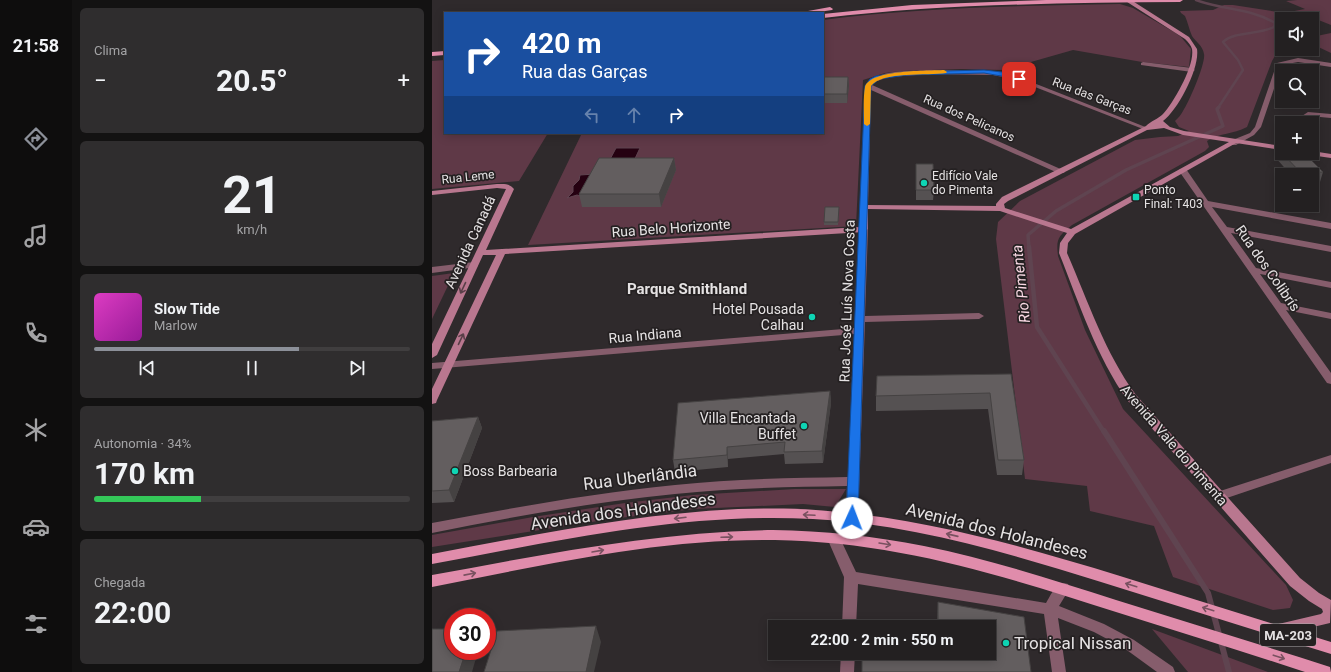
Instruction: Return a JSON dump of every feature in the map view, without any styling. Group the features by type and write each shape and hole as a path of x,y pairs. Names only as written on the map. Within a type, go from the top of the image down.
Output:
{"main road":[{"path":"809,12 882,4 954,0"},
{"path":"824,16 885,9 966,4 1180,0"},
{"path":"432,54 444,53"},
{"path":"432,58 444,57"},
{"name":"Avenida dos Holandeses","path":"432,559 593,530 699,516 792,514 852,518 909,526 986,543 1168,597 1331,648"},
{"name":"MA-203","path":"432,581 616,547 670,541 714,537 772,535 833,538 923,551 991,567 1063,588 1325,672"}],"street":[{"path":"1001,209 1000,204 1003,200 1161,120 1169,112 1192,70 1195,53 1192,43 1182,34 1128,0"},
{"path":"864,208 1001,209 1072,232 1234,142 1252,134 1258,127 1279,64 1286,61 1300,60 1331,66"},
{"path":"1143,64 1192,70"},
{"name":"Rua das Garças","path":"868,86 872,81 878,78 901,74 962,72 993,73 1019,79 1145,128"},
{"name":"Rua dos Pelicanos","path":"868,86 1061,170"},
{"name":"Rua José Luís Nova Costa","path":"852,518 864,229 868,86"},
{"path":"1305,116 1308,114 1331,116"},
{"path":"1161,120 1162,124 1183,133 1275,147"},
{"path":"1145,128 1166,126"},
{"path":"1319,154 1331,156"},
{"name":"Rua dos Colibrís","path":"1183,171 1331,381"},
{"name":"Rua Leme","path":"432,193 507,186"},
{"name":"Avenida Canadá","path":"432,355 510,191 507,186"},
{"path":"1205,203 1331,226"},
{"name":"Rua Belo Horizonte","path":"480,253 864,229"},
{"path":"1224,229 1331,249"},
{"name":"Avenida Vale do Pimenta","path":"1072,232 1064,243 1063,253 1106,356 1119,380 1147,418 1295,582 1330,607 1330,614 1326,619 1275,630"},
{"path":"432,400 436,382 449,364 502,252"},
{"path":"432,270 474,265"},
{"path":"1252,270 1331,285"},
{"path":"1277,305 1331,316"},
{"path":"860,319 979,316"},
{"name":"Rua Indiana","path":"432,366 860,331"},
{"path":"1218,496 1331,459"},
{"name":"Rua Uberlândia","path":"432,528 587,500 651,492 762,484 854,481"},
{"path":"833,538 851,577 849,620"},
{"path":"851,577 1050,609 1099,628 1136,649 1168,672"},
{"path":"1059,672 1050,609 1063,588"},
{"path":"847,672 848,660"}],"shaded area":[{"path":"1331,0 1331,25 1319,20 1319,12 1289,12 1305,9 1286,1"},
{"path":"1120,4 1133,8 1181,37 1191,49 1189,67 1142,62 1073,50 1003,70 961,69 885,73 863,80 856,226 528,245 582,134 824,134 824,20 897,12"},
{"path":"1224,5 1278,12 1275,12 1275,56 1247,127 1217,136 1207,141 1209,147 1205,151 1072,225 1061,235 1057,245 1058,256 1085,330 1123,409 1286,585 1293,600 1290,608 1273,610 1173,577 1154,526 1090,511 1087,486 1025,479 996,239 998,222 1020,201 1135,140 1178,136 1189,131 1179,127 1175,121 1186,106 1193,91 1200,74 1204,54 1201,46 1192,36 1185,16 1180,11 1213,10"},
{"path":"1331,33 1331,53 1319,47 1319,36"},
{"path":"444,60 444,134 547,134 519,181 432,189 432,61"},
{"path":"616,148 640,148 632,165 607,165"},
{"path":"595,174 581,196 577,195 567,198 573,192 573,186 579,180 580,175"},
{"path":"454,273 432,319 432,276"},
{"path":"795,489 846,489 835,507 803,504 694,509 611,519 432,547 432,535 533,517 625,503 693,495"},
{"path":"1152,629 1268,672 1188,672"}],"building":[{"path":"824,77 848,77 847,94 824,94"},
{"path":"599,158 674,158 659,194 579,194"},
{"path":"1289,160 1311,160 1319,168 1296,168"},
{"path":"916,164 933,164 934,190 916,190"},
{"path":"825,207 839,207 838,222 824,222"},
{"path":"1011,374 1024,460 998,460 990,393 876,396 877,376"},
{"path":"830,391 822,451 784,452 785,442 727,447 727,455 673,460 678,403"},
{"path":"478,417 449,490 432,491 432,421"},
{"name":"Tropical Nissan","path":"938,602 1024,617 1031,672 862,672 862,660 996,660 996,620 938,620"},
{"path":"596,626 586,672 484,672 488,660 496,660 497,631"},
{"path":"432,629 444,629 444,660 463,660 459,672 432,672"}],"waterway":[{"name":"Rio Pimenta","path":"1196,0 1216,6 1256,14 1275,23 1274,27 1234,36 1223,42 1238,60 1243,70 1218,108"},
{"name":"Rio Pimenta","path":"1029,248 1028,235 1056,211 1126,170 1223,126 1217,109 1218,108"},
{"name":"Rio Pimenta","path":"1029,247 1037,327 1104,432"},
{"name":"Rio Pimenta","path":"1104,431 1208,593 1229,672"}],"slow traffic":[{"path":"867,124 868,86 872,81 888,75 944,72"}],"place":[{"name":"Edifício Vale do Pimenta","path":"924,183"},
{"name":"Ponto Final: T403","path":"1136,197"},
{"name":"Hotel Pousada Calhau","path":"812,317"},
{"name":"Villa Encantada Buffet","path":"804,426"},
{"name":"Boss Barbearia","path":"455,471"},
{"name":"Tropical Nissan","path":"1006,643"}],"district":[{"name":"Parque Smithland","path":"687,289"}],"route":[{"path":"852,518 864,229 868,86 872,81 878,78 888,75 907,73 984,72 1002,74 1019,79"}]}
